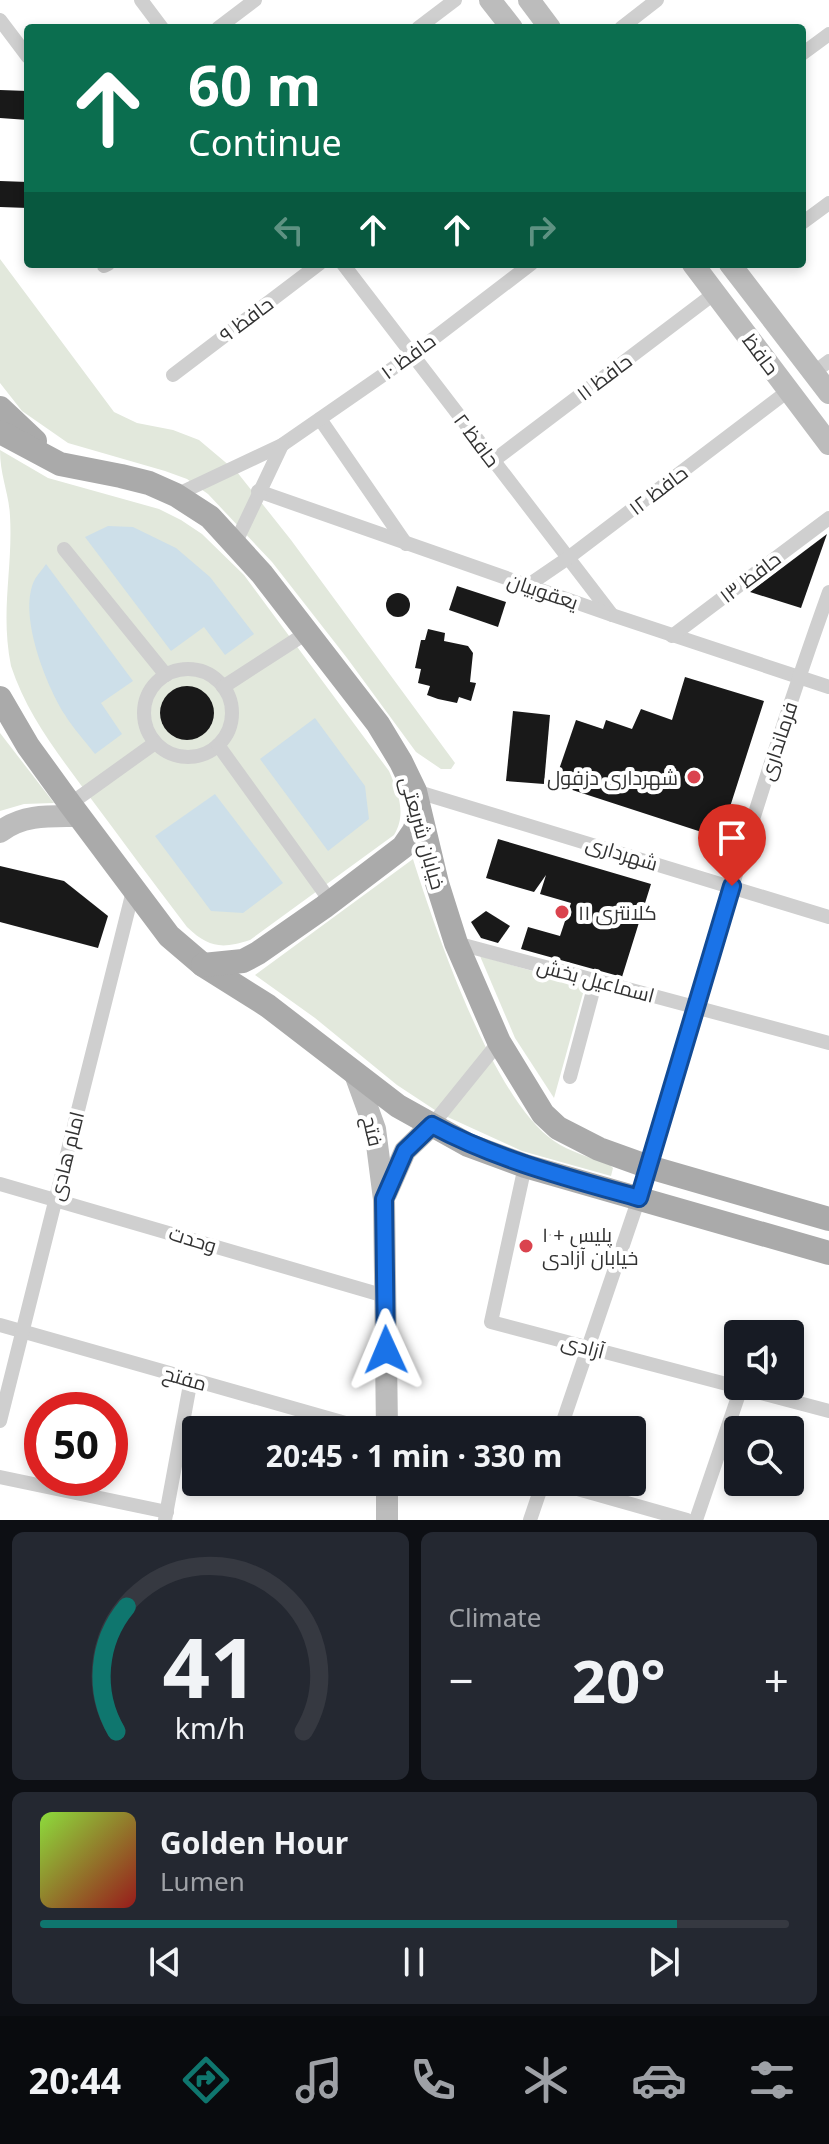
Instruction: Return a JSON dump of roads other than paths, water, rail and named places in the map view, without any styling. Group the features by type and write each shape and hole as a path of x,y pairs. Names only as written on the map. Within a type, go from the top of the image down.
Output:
{"main road":[{"path":"490,0 509,24"},
{"path":"529,0 547,24"},
{"name":"حافظ","path":"696,268 829,444"},
{"name":"حافظ","path":"739,268 821,367 829,393"},
{"path":"0,408 60,464"},
{"name":"خیابان شریعتی","path":"0,432 60,464 135,480 176,495 210,517 308,632 378,724 401,762 417,803 456,943 499,1042 543,1114 558,1128 599,1149 649,1167 829,1219"},
{"path":"0,698 28,746 169,936 203,965 309,1035 398,1106 468,1145 525,1166 829,1253"},
{"path":"203,965 226,964 251,957 331,902 403,847 414,831 417,803"},
{"path":"0,832 10,824 74,810"},
{"name":"فتح","path":"355,1074 375,1129 384,1199 387,1416"},
{"path":"384,1199 405,1151 432,1125"},
{"path":"639,1198 649,1167"},
{"path":"387,1496 387,1520"}],"street":[{"path":"141,0 159,24"},
{"path":"223,24 255,0"},
{"path":"423,24 455,0"},
{"path":"626,24 657,0"},
{"path":"0,20 24,52"},
{"path":"806,51 829,34"},
{"path":"806,220 829,203"},
{"name":"حافظ ۹","path":"173,375 314,268"},
{"name":"حافظ ۲","path":"346,268 612,615"},
{"name":"حافظ ۱۰","path":"176,495 282,445 412,355 526,268"},
{"name":"حافظ ۱۱","path":"493,461 715,293"},
{"name":"حافظ ۱۲","path":"527,586 788,391"},
{"path":"320,419 406,544"},
{"path":"235,544 282,445"},
{"name":"یعقوبیان","path":"258,491 672,636 829,687"},
{"name":"حافظ ۱۳","path":"672,636 829,518"},
{"path":"64,549 166,675"},
{"name":"فرمانداری","path":"649,1167 732,886 829,592"},
{"path":"223,687 308,632"},
{"path":"196,670 215,679 223,687 232,717 218,745 191,757 171,754 155,743 144,723 145,701 166,675 175,671 196,670"},
{"path":"74,810 155,743"},
{"path":"218,745 331,902"},
{"name":"شهرداری","path":"417,803 732,886 829,917"},
{"name":"امام هادی","path":"0,1421 133,891"},
{"name":"اسماعیل بخش","path":"456,943 829,1043"},
{"path":"570,1077 596,980"},
{"path":"432,1125 499,1042"},
{"name":"آزادی","path":"525,1166 491,1322 724,1384"},
{"name":"وحدت","path":"0,1184 385,1296"},
{"path":"565,1416 639,1198"},
{"name":"مفتح","path":"0,1325 321,1416"},
{"path":"0,1477 166,1516 191,1379"},
{"path":"696,1520 737,1400"},
{"name":"آزادی","path":"787,1400 829,1411"},
{"path":"530,1520 538,1496"},
{"path":"602,1496 687,1520"}],"water":[{"path":"108,526 133,527 176,548 210,577 254,634 225,655 204,627 171,651 85,537"},
{"path":"46,564 133,681 101,703 122,734 95,754 58,702 36,648 29,610 30,593"},
{"path":"315,718 365,786 369,819 328,851 260,759"},
{"path":"215,794 283,883 243,913 211,911 155,836"}],"place":[{"name":"شهرداری دزفول","path":"694,777"},
{"name":"کلانتری ۱۱","path":"562,912"},
{"name":"پلیس +۱۰ خیابان آزادی","path":"526,1246"}]}
